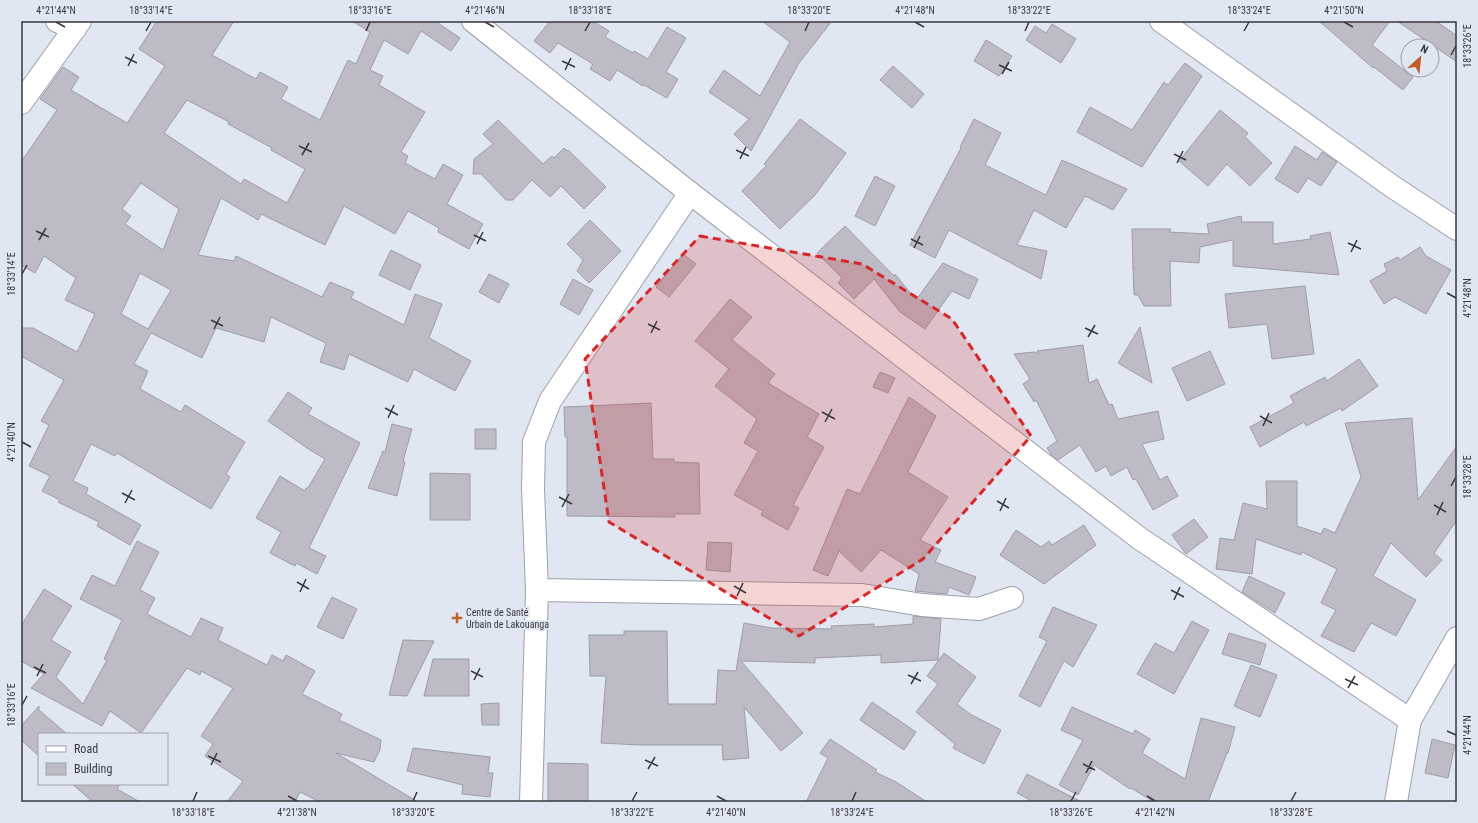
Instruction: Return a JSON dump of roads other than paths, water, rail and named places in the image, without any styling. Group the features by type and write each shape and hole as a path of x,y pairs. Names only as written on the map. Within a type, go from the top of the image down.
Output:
{"street":[{"path":"473,21 690,193 1139,538 1410,720"},
{"path":"1161,21 1393,187 1457,229"},
{"path":"21,102 71,24"},
{"path":"531,802 537,590 533,488 534,442 550,401 690,193"},
{"path":"537,590 862,595 922,605 979,609 1012,598"},
{"path":"1396,802 1410,720 1457,638"}],"place":[{"name":"Centre de Santé Urbain de Lakouanga","path":"457,618"}]}
